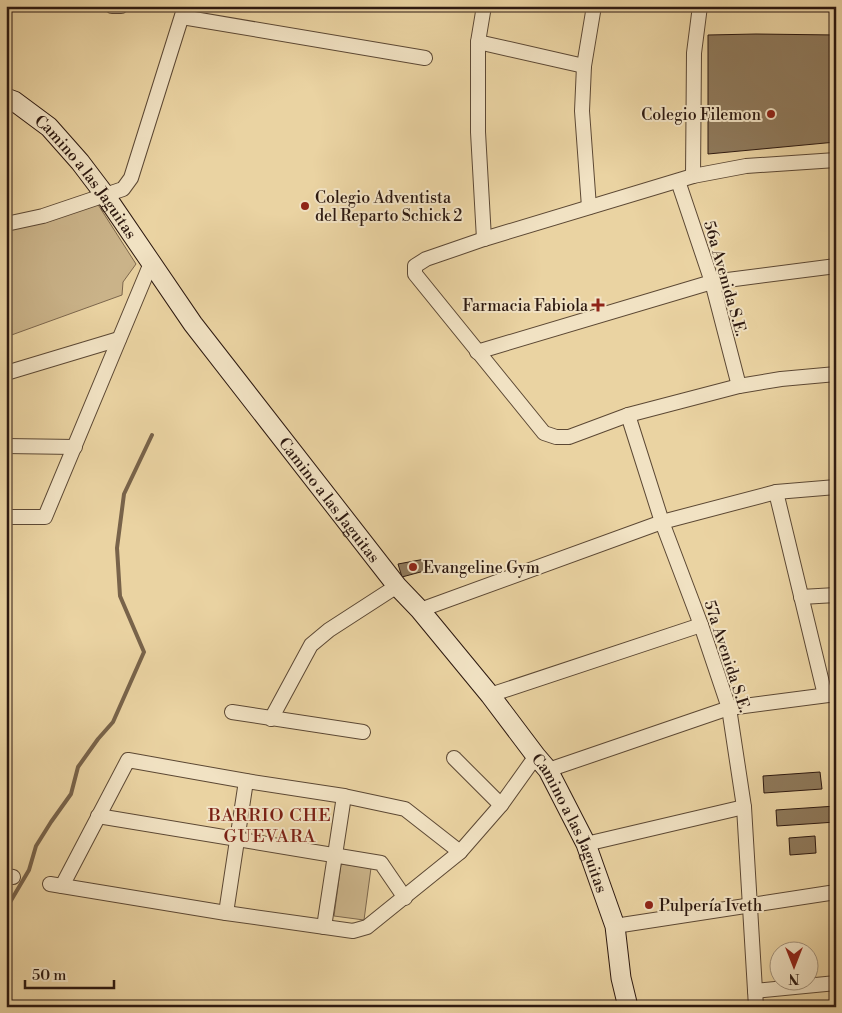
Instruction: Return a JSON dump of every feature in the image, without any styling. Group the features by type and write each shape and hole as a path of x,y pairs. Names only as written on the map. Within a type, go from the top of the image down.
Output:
{"street":[{"path":"112,6 121,6"},
{"path":"484,6 478,42 478,132 484,239"},
{"path":"589,207 582,110 584,66 594,6"},
{"path":"692,176 694,53 700,6"},
{"path":"6,224 44,216 123,189 131,178 183,11 425,58"},
{"path":"478,42 584,66"},
{"name":"Camino a las Jaguitas","path":"6,98 14,101 49,127 80,162 106,196 192,324 397,586 420,610 490,695 542,763 586,844 615,926 621,978 628,1007"},
{"path":"836,160 746,166 692,176 484,239 426,259 415,266 416,274 544,433 556,437 569,438 628,415 738,386 780,379 836,374"},
{"name":"56a Avenida S.E.","path":"678,181 712,282 738,386"},
{"path":"6,517 45,517 151,263"},
{"path":"478,352 712,282 836,266"},
{"path":"6,373 119,339"},
{"name":"57a Avenida S.E.","path":"628,415 662,522 730,708 744,807 756,1007"},
{"path":"6,446 75,448"},
{"path":"420,610 662,522 776,492 836,486"},
{"path":"460,852 409,811 344,796 128,760 98,816 56,885 226,913 353,931 367,927 460,852 501,804 542,763 730,708 830,694 801,597 776,492"},
{"path":"271,719 311,646 329,630 397,586"},
{"path":"801,597 836,595"},
{"path":"490,695 701,625"},
{"path":"232,712 363,732"},
{"path":"454,758 501,804"},
{"path":"226,913 246,781"},
{"path":"324,927 344,796"},
{"path":"586,844 744,807"},
{"path":"98,816 381,863 405,898"},
{"path":"615,926 836,892"},
{"path":"755,991 836,982"}],"shaded area":[{"path":"97,203 136,264 123,282 122,295 6,337 6,230"},
{"path":"341,864 371,868 364,920 334,916"}],"building":[{"name":"Colegio Filemon","path":"708,35 836,35 836,142 708,154"},
{"name":"Evangeline Gym","path":"425,559 428,570 402,577 398,564"},
{"path":"820,772 822,789 764,793 763,776"},
{"path":"836,806 836,822 777,826 776,810"},
{"path":"815,836 816,853 790,855 789,838"}],"waterway":[{"path":"6,909 29,870 36,846 71,794 78,767 113,722 144,652 120,596 117,548 124,494 152,435"}],"place":[{"name":"Colegio Filemon","path":"771,114"},
{"name":"Colegio Adventista del Reparto Schick 2","path":"305,206"},
{"name":"Farmacia Fabiola","path":"598,305"},
{"name":"Evangeline Gym","path":"413,567"},
{"name":"Pulpería Iveth","path":"649,905"}],"district":[{"name":"BARRIO CHE GUEVARA","path":"270,825"}]}
